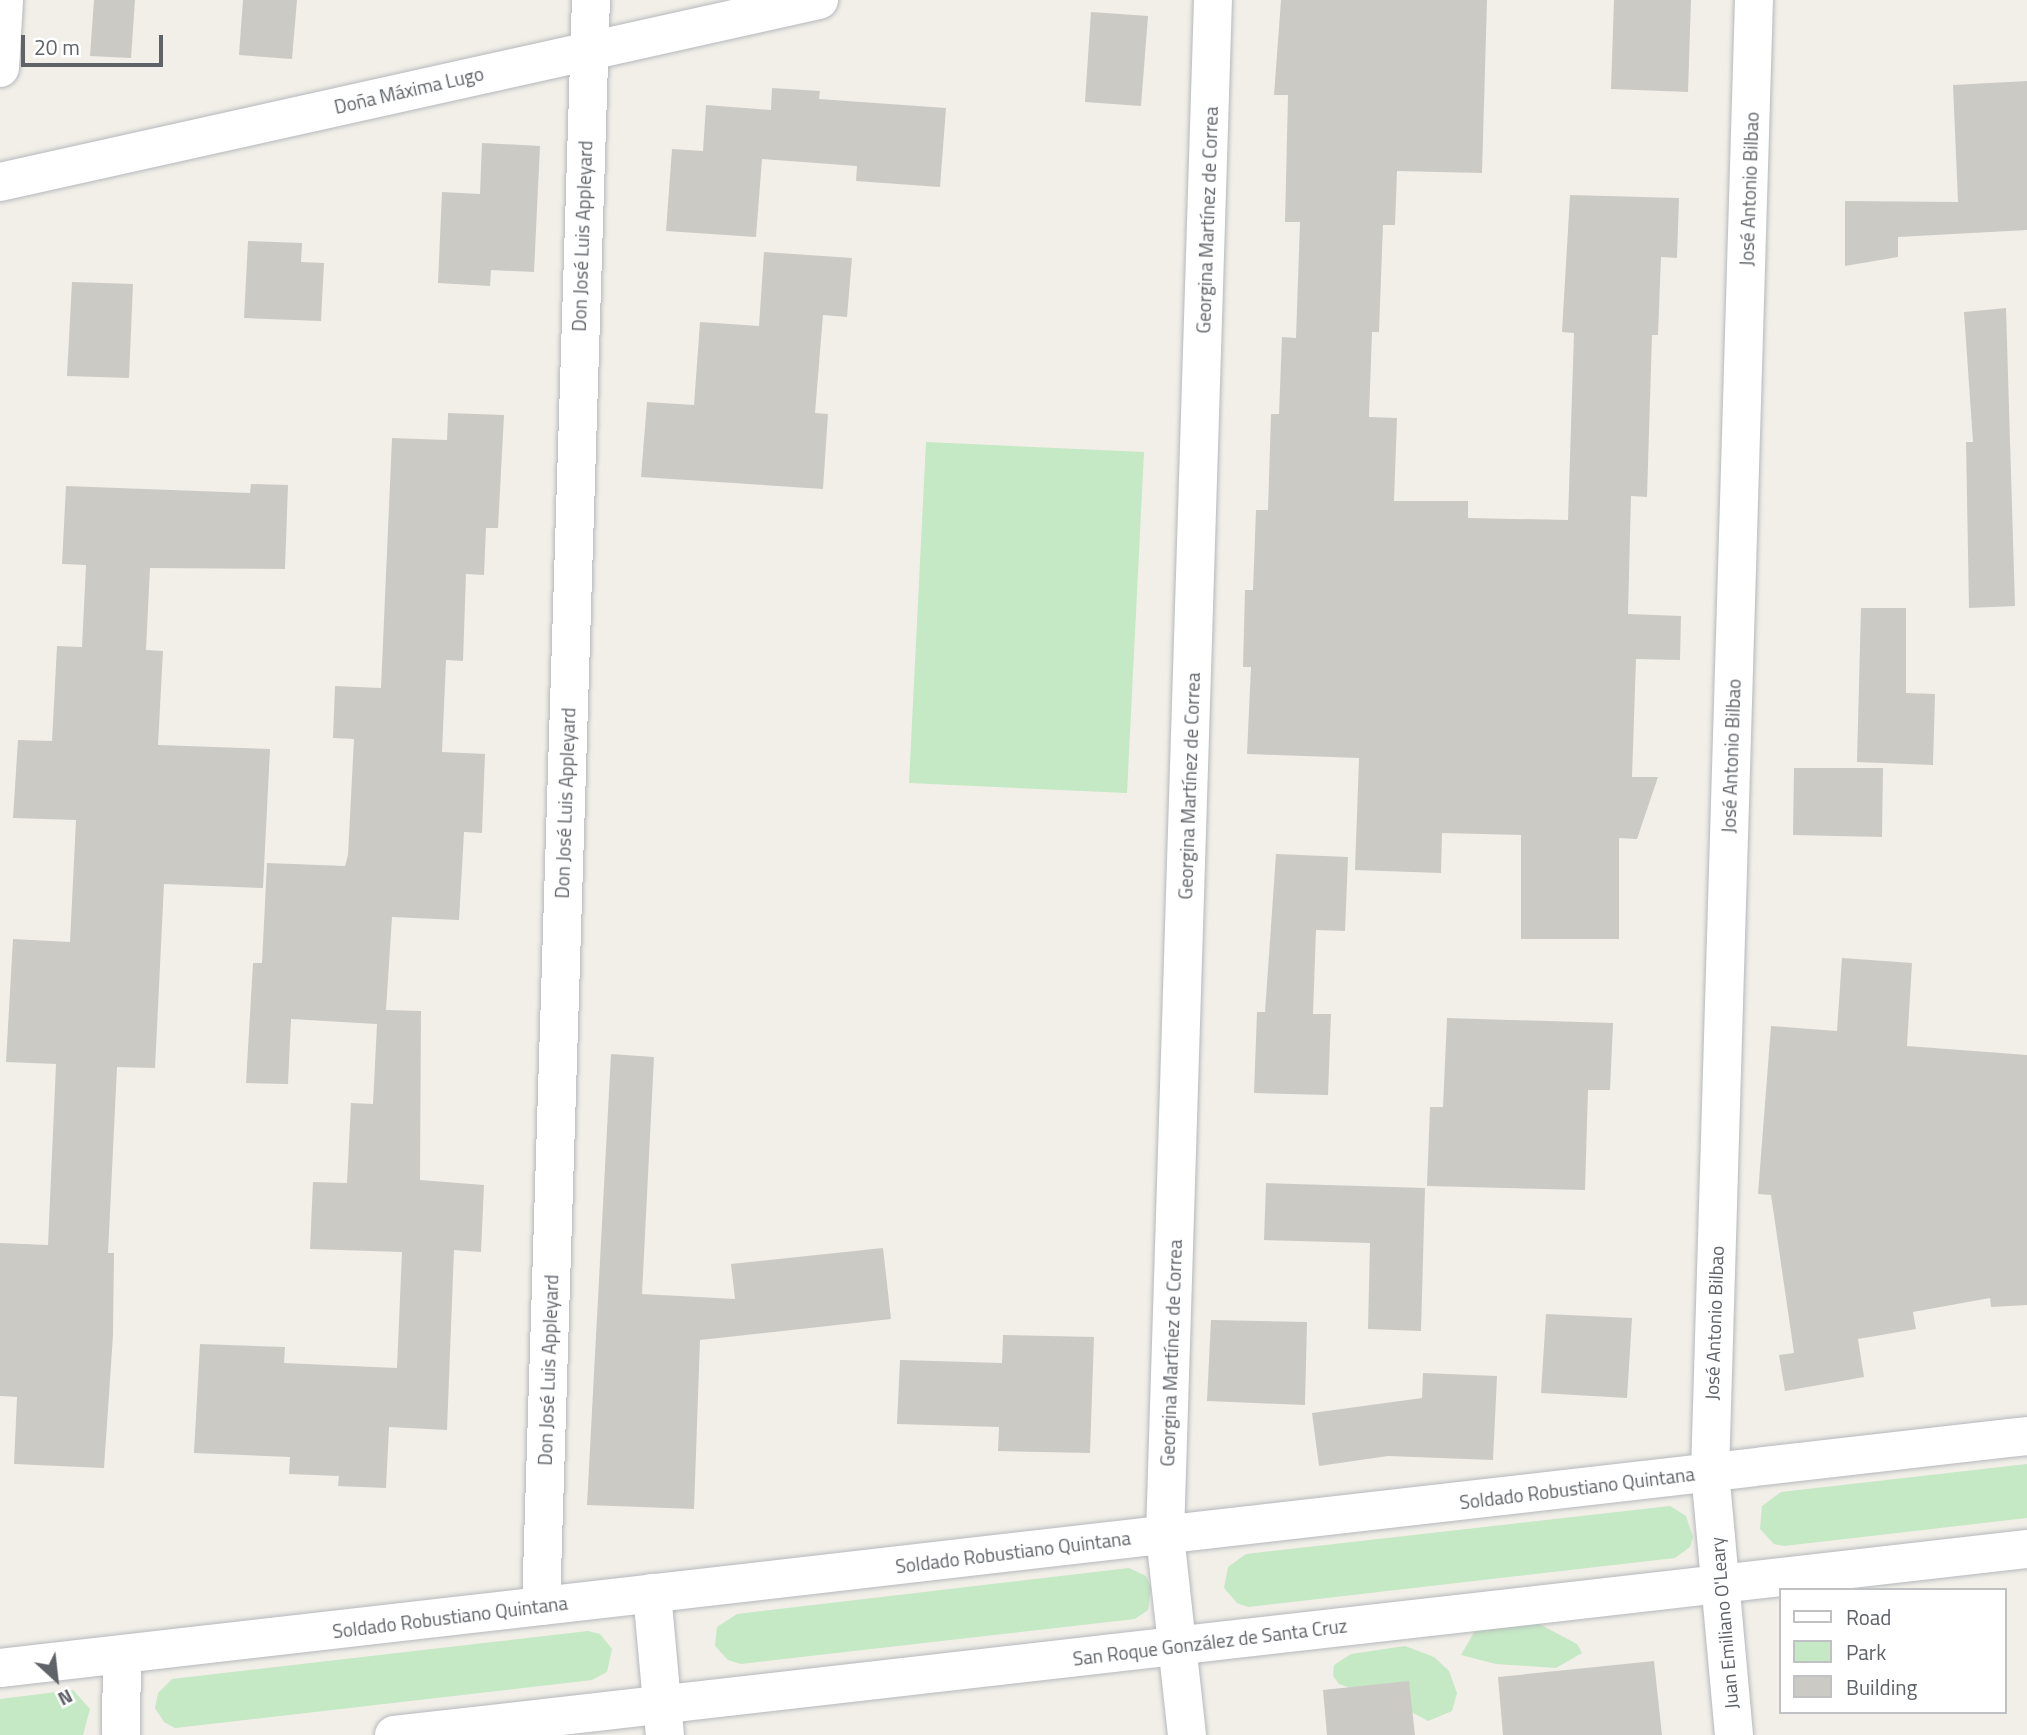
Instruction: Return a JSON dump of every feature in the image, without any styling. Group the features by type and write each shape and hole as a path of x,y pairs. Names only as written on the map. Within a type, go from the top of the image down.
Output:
{"street":[{"path":"0,68 4,0"},
{"name":"Don José Luis Appleyard","path":"541,1606 591,0"},
{"name":"Doña Máxima Lugo","path":"0,182 819,0"},
{"name":"Georgina Martínez de Correa","path":"1187,1735 1166,1535 1213,0"},
{"name":"José Antonio Bilbao","path":"1714,1512 1710,1473 1754,0"},
{"name":"Soldado Robustiano Quintana","path":"0,1668 2027,1436"},
{"name":"Juan Emiliano O'Leary","path":"1714,1512 1734,1735"},
{"name":"San Roque González de Santa Cruz","path":"394,1735 664,1720 1179,1645 2027,1549"},
{"path":"652,1593 664,1720"},
{"path":"121,1735 122,1654"}],"green space":[{"path":"926,442 1144,452 1127,793 909,783"},
{"path":"2027,1464 2027,1518 1784,1546 1774,1544 1760,1529 1762,1506 1781,1492"},
{"path":"1670,1506 1686,1516 1693,1537 1690,1547 1675,1558 1248,1607 1237,1603 1224,1588 1228,1567 1246,1554"},
{"path":"1129,1568 1146,1576 1151,1588 1148,1610 1135,1619 741,1664 728,1660 715,1646 717,1627 737,1614"},
{"path":"1520,1614 1577,1644 1582,1653 1556,1668 1496,1664 1461,1655 1480,1622"},
{"path":"588,1631 600,1634 612,1649 607,1672 592,1680 175,1728 164,1722 155,1708 158,1693 172,1679"},
{"path":"1405,1646 1434,1657 1449,1671 1457,1693 1452,1711 1428,1721 1398,1705 1339,1684 1333,1676 1334,1665 1351,1654"},
{"path":"73,1690 90,1709 83,1735 0,1735 0,1699"}],"building":[{"path":"94,0 135,0 131,58 90,56"},
{"path":"243,0 297,0 292,59 239,55"},
{"path":"1281,0 1487,0 1482,173 1397,171 1395,225 1383,225 1379,332 1372,332 1369,417 1397,418 1394,501 1468,501 1468,518 1568,520 1574,333 1562,332 1570,195 1679,198 1677,258 1661,257 1658,335 1652,335 1647,497 1631,496 1628,614 1681,616 1680,660 1636,659 1632,777 1658,777 1637,839 1619,838 1619,939 1521,939 1521,835 1442,833 1441,873 1355,870 1359,758 1247,754 1251,667 1243,667 1245,590 1253,590 1256,510 1268,510 1271,414 1279,414 1282,337 1296,338 1300,222 1285,222 1288,95 1274,95"},
{"path":"1614,0 1691,0 1688,92 1611,89"},
{"path":"1091,12 1148,16 1141,106 1085,102"},
{"path":"2027,81 2027,230 1898,237 1898,257 1845,266 1845,201 1958,202 1953,85"},
{"path":"772,88 820,91 819,99 946,108 940,187 856,181 857,166 762,159 756,237 666,231 672,149 703,151 706,105 771,110"},
{"path":"482,143 540,146 534,272 491,270 490,286 438,283 442,192 480,194"},
{"path":"248,241 302,243 301,262 324,263 321,321 244,318"},
{"path":"764,252 852,258 847,317 823,315 815,413 828,414 823,489 641,477 647,402 694,405 700,322 759,326"},
{"path":"72,282 133,284 129,378 67,376"},
{"path":"2006,308 2015,606 1969,608 1966,442 1973,442 1964,312"},
{"path":"448,413 504,415 498,528 486,528 484,575 466,574 463,661 446,660 442,752 485,754 482,833 464,832 459,920 392,917 386,1010 421,1011 420,1180 484,1185 481,1252 454,1250 447,1430 389,1427 386,1488 338,1486 339,1476 289,1474 290,1457 194,1453 200,1344 285,1347 284,1363 397,1368 402,1252 310,1249 313,1182 347,1183 351,1103 373,1104 377,1024 291,1019 288,1084 246,1083 253,963 262,963 267,863 345,866 348,855 354,739 333,738 335,686 381,688 392,438 447,440"},
{"path":"251,484 288,485 285,569 150,568 146,650 163,651 158,745 270,749 263,888 164,884 155,1068 117,1067 108,1253 114,1253 113,1335 104,1468 14,1464 17,1397 0,1396 0,1243 48,1245 56,1064 6,1062 13,939 70,942 76,820 13,818 18,740 52,741 57,646 82,647 86,565 62,564 66,486 250,493"},
{"path":"1861,608 1906,608 1906,693 1935,694 1933,765 1857,762"},
{"path":"1794,768 1883,768 1882,837 1793,835"},
{"path":"1276,854 1348,857 1345,931 1316,930 1313,1014 1331,1014 1328,1095 1254,1093 1257,1012 1265,1012"},
{"path":"1842,958 1912,963 1907,1046 2027,1055 2027,1305 1991,1307 1990,1298 1913,1312 1916,1329 1858,1339 1864,1377 1785,1391 1779,1355 1794,1353 1771,1195 1758,1194 1771,1026 1837,1031"},
{"path":"1447,1018 1613,1023 1610,1090 1588,1090 1585,1190 1427,1186 1430,1107 1443,1107"},
{"path":"611,1054 654,1057 642,1294 735,1299 731,1264 883,1248 891,1319 700,1340 694,1509 587,1505"},
{"path":"1266,1183 1425,1188 1421,1331 1368,1329 1370,1243 1264,1240"},
{"path":"1546,1314 1632,1318 1627,1398 1541,1393"},
{"path":"1211,1320 1307,1322 1305,1405 1207,1401"},
{"path":"1003,1335 1094,1337 1090,1453 998,1451 999,1427 897,1424 900,1360 1002,1363"},
{"path":"1423,1373 1497,1376 1493,1460 1388,1456 1319,1466 1312,1413 1422,1398"},
{"path":"1654,1661 1662,1735 1503,1735 1498,1677"},
{"path":"1409,1681 1415,1735 1327,1735 1323,1690"}]}
